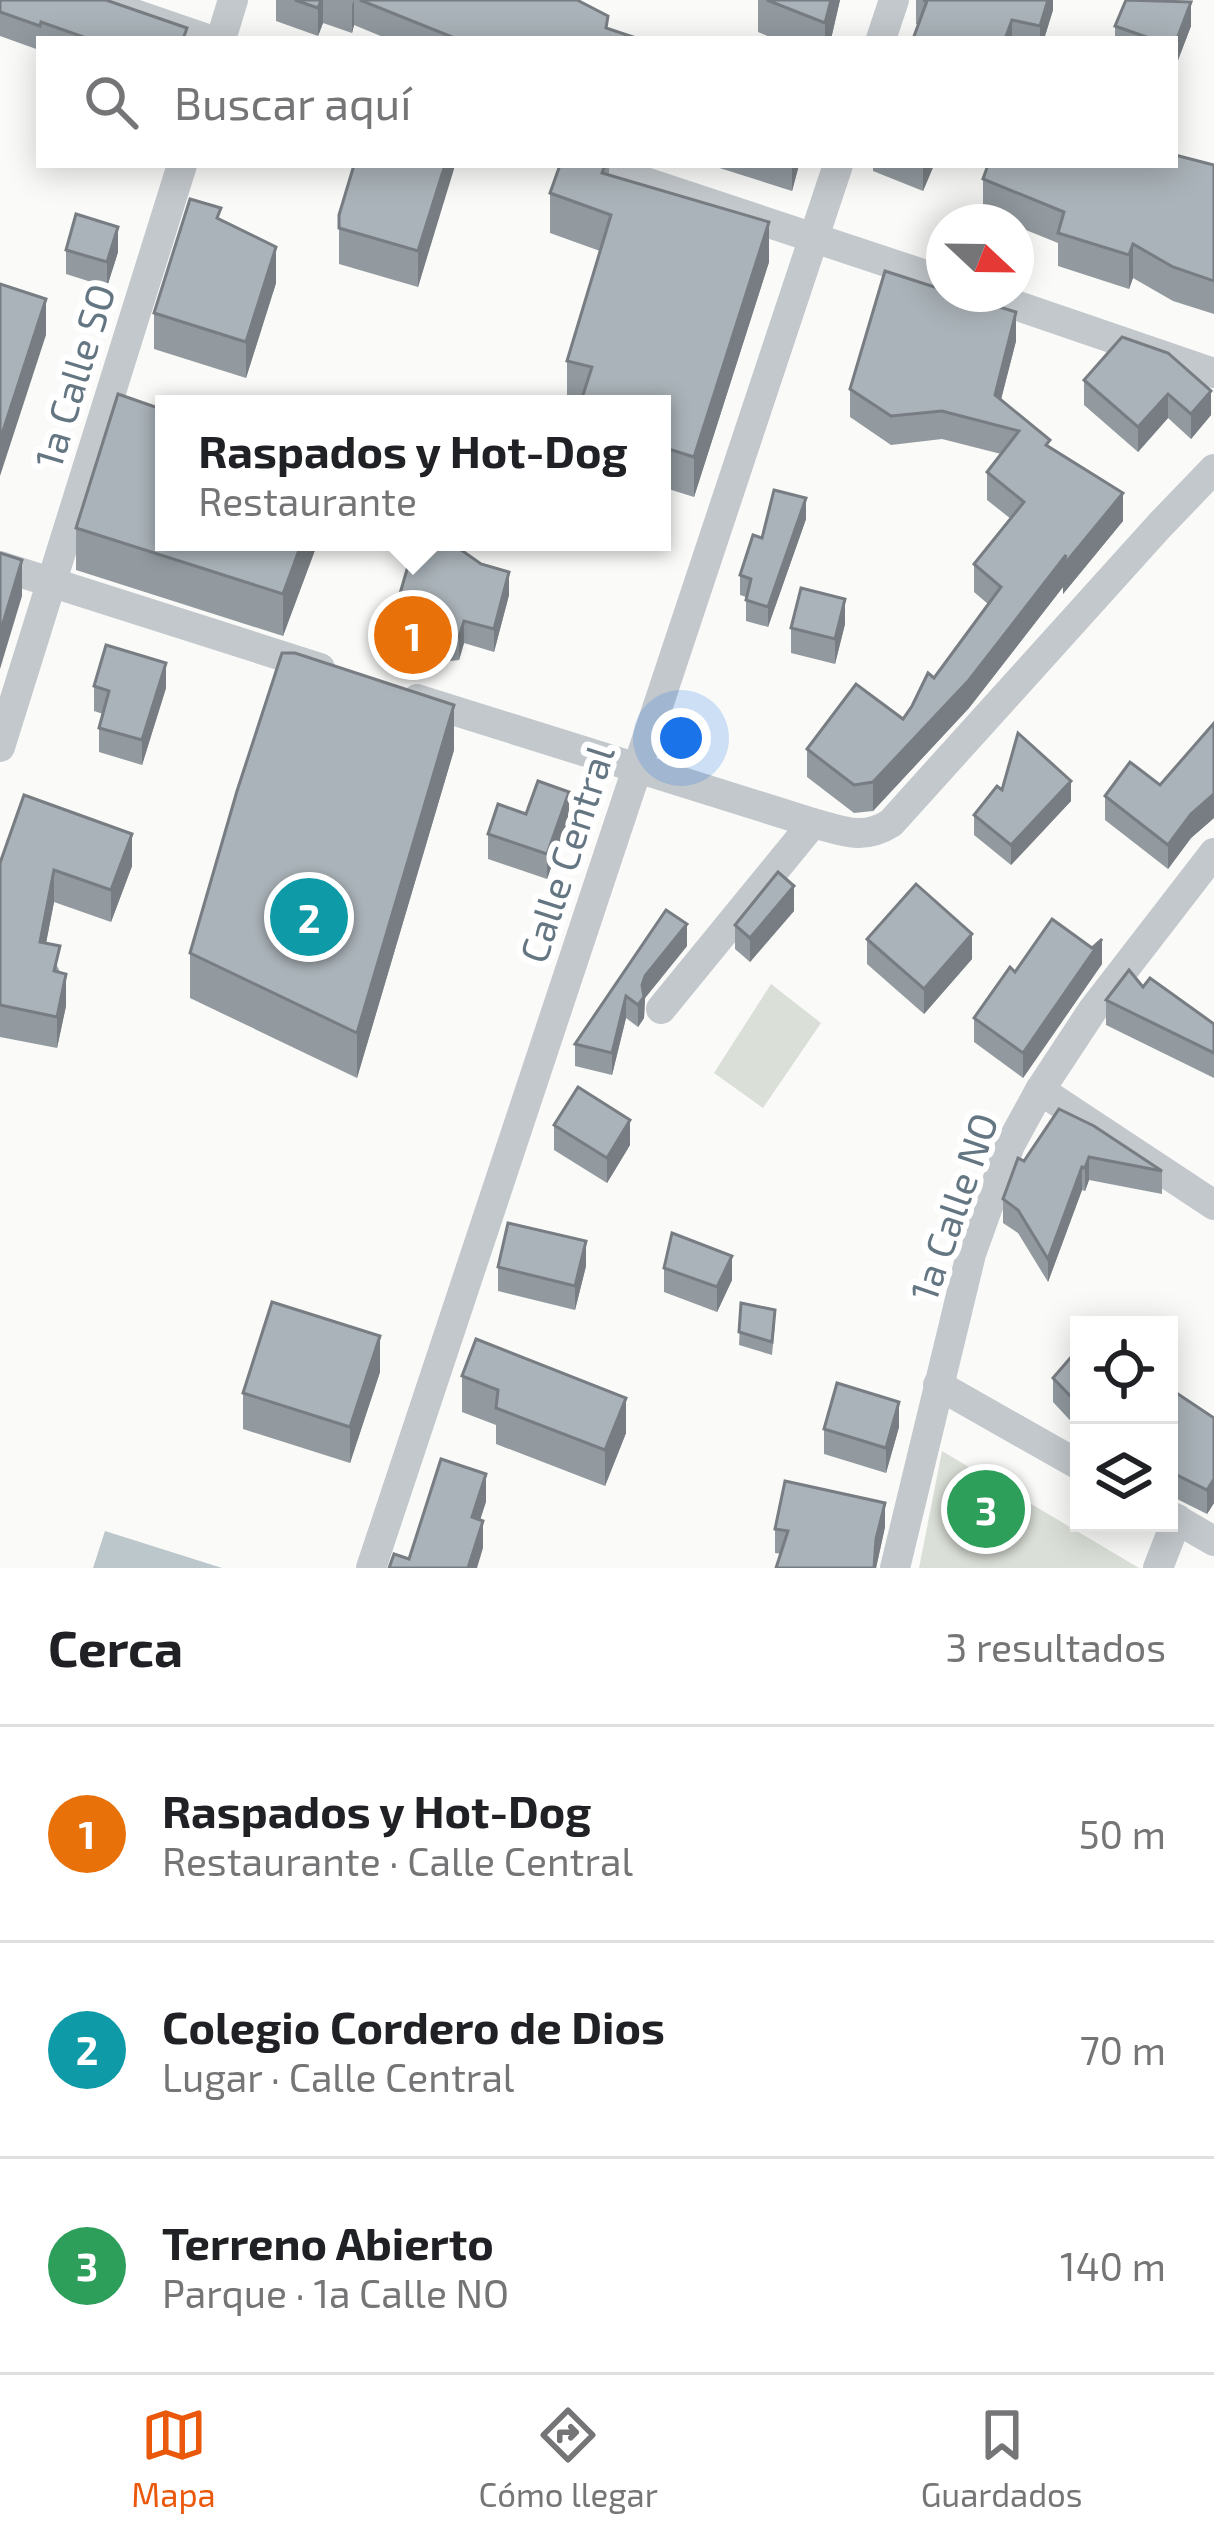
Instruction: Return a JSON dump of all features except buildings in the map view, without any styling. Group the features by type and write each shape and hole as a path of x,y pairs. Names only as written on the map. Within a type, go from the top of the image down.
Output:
{"street":[{"path":"94,0 198,36"},
{"path":"222,36 233,0"},
{"path":"882,36 894,0"},
{"name":"1a Calle SO","path":"0,747 181,168"},
{"path":"603,168 926,275"},
{"name":"Calle Central","path":"370,1568 837,168"},
{"path":"1034,311 1214,373"},
{"path":"389,690 813,823 852,834 876,833 891,823 1214,469"},
{"path":"0,566 344,676"},
{"path":"661,1009 813,823"},
{"name":"1a Calle NO","path":"895,1568 970,1254 1010,1145 1092,1011 1214,853"},
{"path":"1040,1090 1214,1205"},
{"path":"938,1385 1070,1460"},
{"path":"1178,1520 1214,1541"},
{"path":"1158,1568 1169,1532"}],"shaded area":[{"path":"771,984 821,1023 763,1108 714,1073"},
{"path":"942,1451 1070,1527 1070,1532 1078,1532 1139,1568 919,1568"},
{"path":"105,1531 222,1568 93,1568"}],"place":[{"name":"Raspados y Hot-Dog","path":"413,635"},
{"name":"Colegio Cordero de Dios","path":"309,917"},
{"name":"Terreno Abierto","path":"986,1509"}]}
